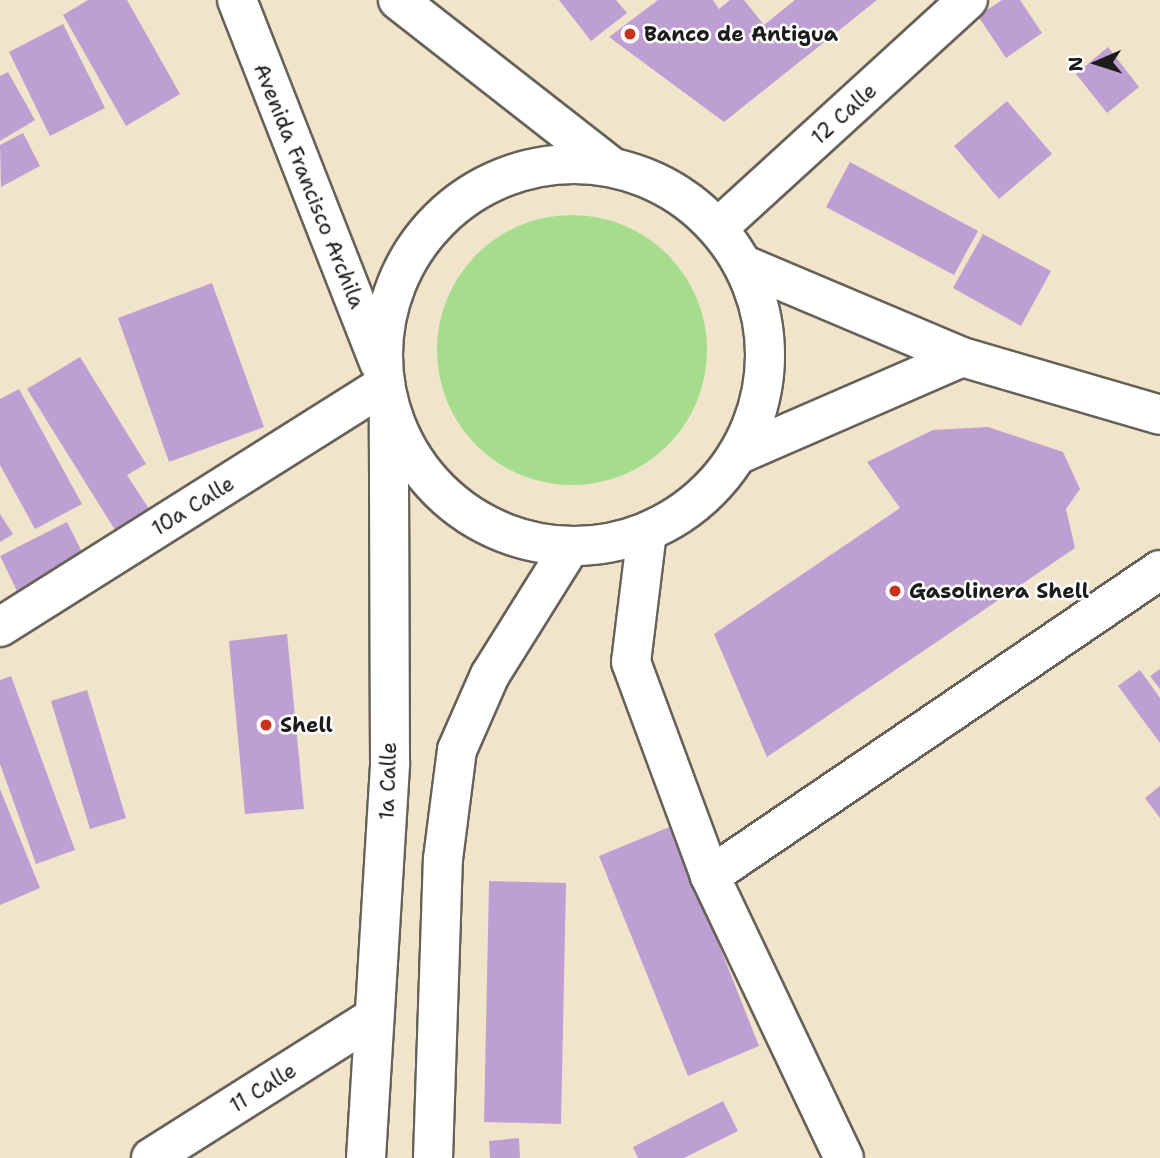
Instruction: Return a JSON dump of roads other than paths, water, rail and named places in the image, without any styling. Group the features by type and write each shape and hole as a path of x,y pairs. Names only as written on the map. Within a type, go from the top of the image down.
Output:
{"main road":[{"name":"Avenida Francisco Archila","path":"237,0 386,387 407,449 437,488 475,520 520,540 570,547 647,532 682,514 713,487 737,455 758,410 766,360 761,312 744,265 719,228 687,198 659,182 608,164"},
{"path":"398,0 608,164"},
{"name":"12 Calle","path":"719,228 968,0"},
{"name":"1a Calle","path":"366,1158 390,763 384,326 410,254 463,198 532,166 608,164"},
{"path":"744,265 962,357 1160,415"},
{"path":"737,455 962,357"},
{"name":"10a Calle","path":"0,626 386,387"},
{"path":"647,532 631,662 710,876 844,1158"},
{"path":"433,1158 443,859 457,750 490,675 570,547"},
{"path":"710,876 1160,570"},
{"name":"11 Calle","path":"151,1158 374,1017"}],"place":[{"name":"Banco de Antigua","path":"630,34"},
{"name":"Gasolinera Shell","path":"895,591"},
{"name":"Shell","path":"266,725"}]}
